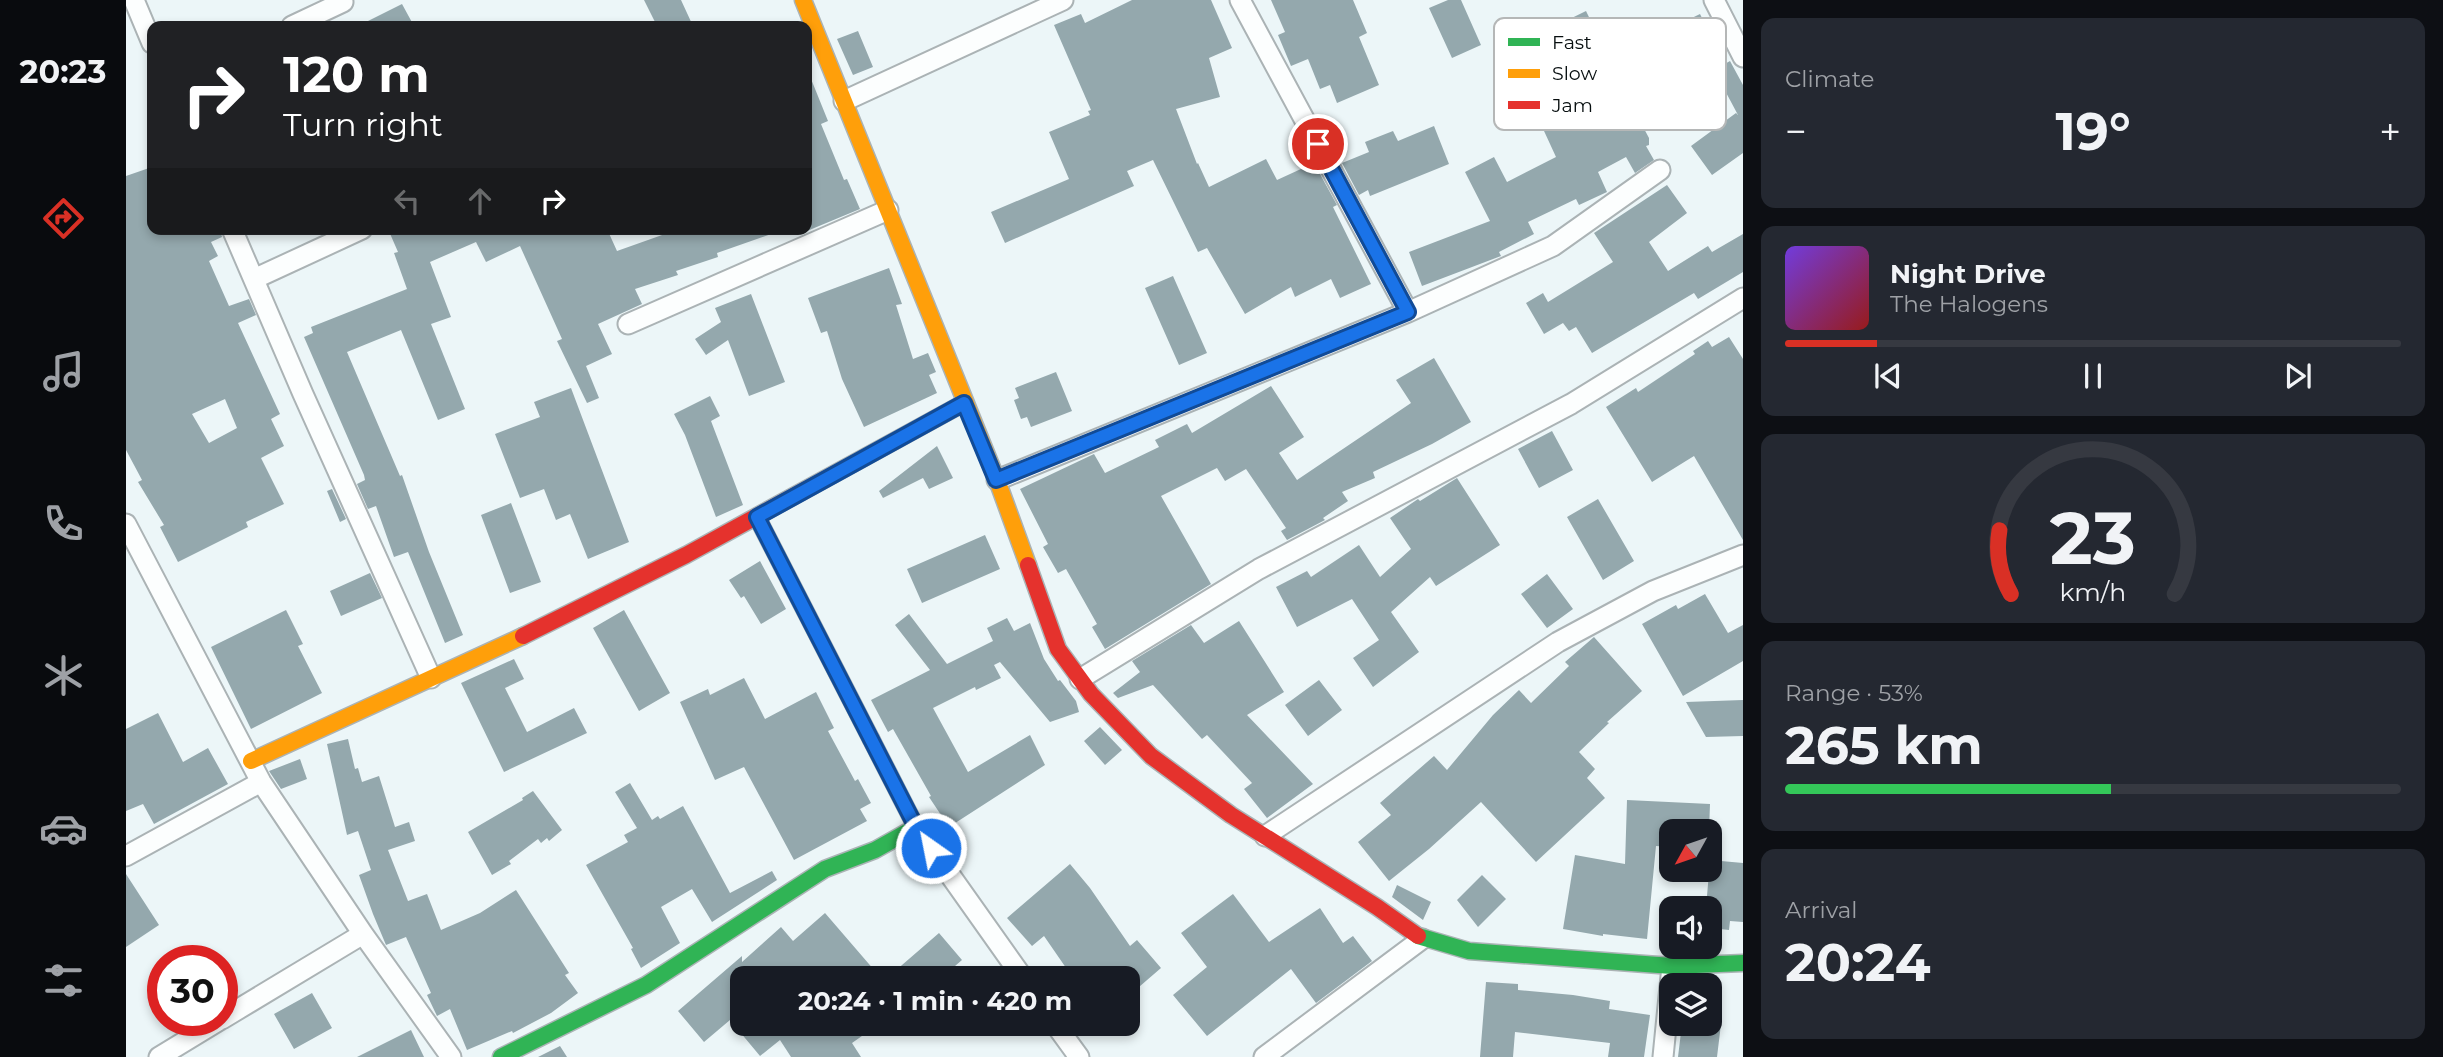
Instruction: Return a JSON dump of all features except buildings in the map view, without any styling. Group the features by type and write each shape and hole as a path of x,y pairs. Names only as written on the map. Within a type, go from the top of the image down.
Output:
{"street":[{"path":"134,0 147,31"},
{"path":"803,0 803,21"},
{"path":"844,101 1063,0"},
{"path":"1240,0 1408,312"},
{"path":"1714,0 1723,18"},
{"path":"302,21 342,2"},
{"path":"1726,24 1743,57"},
{"path":"812,40 844,101 996,480 1058,649 1091,694 1151,756 1193,788 1422,939 1468,951 1672,966 1743,963"},
{"path":"996,480 1408,312 1553,246 1660,170"},
{"path":"628,324 888,210"},
{"path":"235,235 431,678"},
{"path":"254,279 349,235"},
{"path":"1080,679 1259,569 1571,404 1743,298"},
{"path":"251,761 552,623 757,517 964,403"},
{"path":"757,517 916,827 1014,966"},
{"path":"126,524 261,782 363,934 451,1057"},
{"path":"1265,836 1558,642 1653,591 1743,555"},
{"path":"126,856 261,782"},
{"path":"501,1057 646,985 825,869 875,850 916,827"},
{"path":"238,1009 363,934"},
{"path":"1264,1057 1422,939"},
{"path":"1663,1057 1672,966"},
{"path":"159,1057 193,1036"},
{"path":"1064,1036 1079,1057"}],"traffic: fast":[{"path":"501,1057 646,985 825,869 875,850 916,827 871,739"},
{"path":"1418,936 1469,951 1672,966 1743,963"}],"traffic: slow":[{"path":"803,0 811,21"},
{"path":"812,22 997,480 1028,565"},
{"path":"251,761 523,636"}],"traffic: jam":[{"path":"523,636 686,555 964,403"},
{"path":"757,517 871,739"},
{"path":"1028,565 1058,649 1091,694 1151,756 1231,815 1418,936"}],"route":[{"path":"931,848 916,827 757,517 964,403 996,480 1408,312 1318,144"}]}
